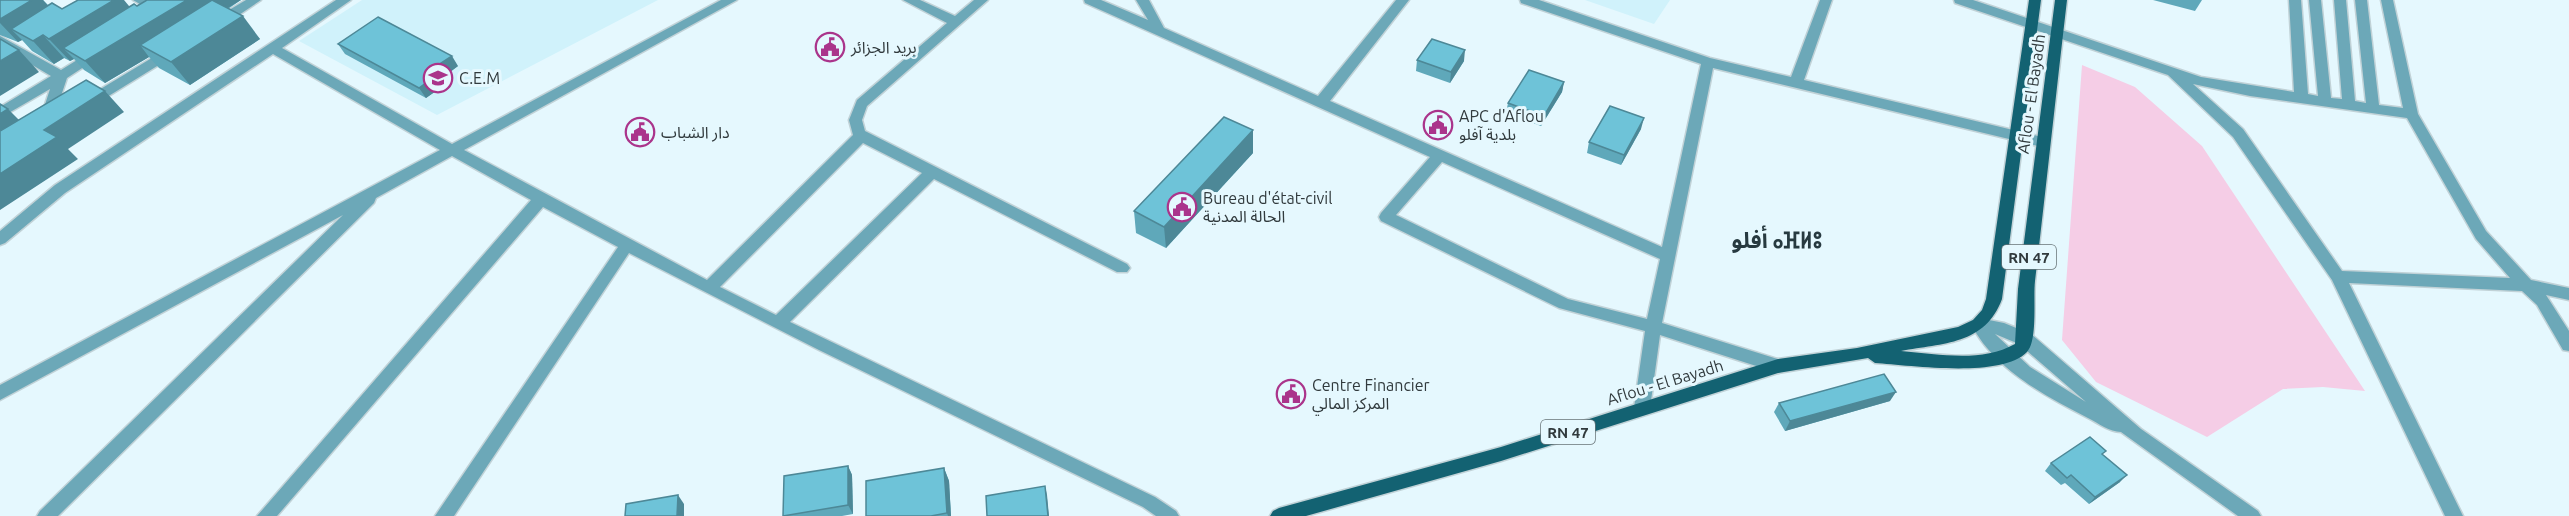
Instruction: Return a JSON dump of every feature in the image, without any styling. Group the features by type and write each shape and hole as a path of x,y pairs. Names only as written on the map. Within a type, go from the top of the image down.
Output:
{"main road":[{"name":"Aflou - El Bayadh","path":"1279,516 1501,454 1778,366 1857,354 1961,333 1979,324 1989,313 1994,299 2035,0"},
{"name":"Aflou - El Bayadh","path":"2025,339 2026,289 2061,0"},
{"path":"2005,357 2021,348 2025,339"},
{"name":"Aflou - El Bayadh","path":"1857,354 1966,363 2005,357"}],"street":[{"path":"139,0 169,9 146,24"},
{"path":"204,31 255,0"},
{"path":"0,393 731,0"},
{"path":"909,0 957,22"},
{"path":"982,0 862,103 855,120 861,136 1122,268"},
{"path":"1090,0 1667,256"},
{"path":"1142,0 1148,7 1158,29"},
{"path":"1321,102 1403,0"},
{"path":"1526,0 1708,62 2042,142"},
{"path":"1796,83 1826,0"},
{"path":"1960,0 2174,74 2233,88 2411,114"},
{"path":"2295,0 2301,98"},
{"path":"2315,0 2325,101"},
{"path":"2340,0 2349,105"},
{"path":"2361,0 2373,108"},
{"path":"2387,0 2411,114 2481,234 2511,271 2542,301 2569,345"},
{"path":"0,239 60,189 342,1"},
{"path":"0,40 14,54 61,76"},
{"path":"14,54 36,40"},
{"path":"61,76 44,130 184,43"},
{"path":"0,113 108,47"},
{"path":"272,48 450,150 709,288 1149,502 1170,516"},
{"path":"1642,408 1653,327 1708,62"},
{"path":"2174,74 2238,133 2338,277 2454,516"},
{"path":"709,288 861,136"},
{"path":"1440,156 1386,217 1564,304 1653,327 1778,366"},
{"path":"777,323 931,173"},
{"path":"46,516 382,186"},
{"path":"266,516 541,199"},
{"path":"444,516 627,245"},
{"path":"2338,277 2528,285 2569,294"},
{"path":"1979,324 2004,329 2025,339 2135,434 2252,516"},
{"path":"1979,324 2005,357 2049,389 2135,434"}],"shaded area":[{"name":"C.E.M","path":"362,0 658,0 437,115 299,41"},
{"path":"1585,0 1670,0 1654,24"},
{"path":"2082,65 2135,87 2202,146 2365,391 2323,387 2283,389 2207,437 2096,382 2062,340"}],"building":[{"path":"0,0 32,0 0,19"},
{"path":"78,0 114,0 49,39 43,35 33,41 11,29 52,3 62,9"},
{"path":"147,0 187,0 85,61 63,48 134,4 137,6"},
{"path":"212,0 243,16 171,62 140,45"},
{"path":"378,17 452,56 432,69 439,73 419,88 338,44"},
{"path":"0,39 19,50 0,61"},
{"path":"1432,39 1465,50 1451,72 1417,60"},
{"path":"1529,70 1564,82 1544,116 1508,103"},
{"path":"86,80 105,91 44,130 57,137 0,174 0,131"},
{"path":"0,104 8,109 0,114"},
{"path":"1610,106 1644,118 1624,155 1589,142"},
{"path":"1224,117 1253,130 1164,227 1134,211"},
{"path":"1884,374 1896,392 1790,421 1779,403"},
{"path":"2090,437 2106,451 2102,454 2127,475 2095,497 2071,475 2067,478 2051,463"},
{"path":"848,466 848,505 783,516 784,476"},
{"path":"944,468 947,513 931,516 866,516 866,481"},
{"path":"1045,486 1048,516 987,516 986,496"},
{"path":"678,495 677,516 625,516 626,504"}],"place":[{"name":"بريد الجزائر","path":"830,47"},
{"name":"C.E.M","path":"438,78"},
{"name":"APC d'Aflou بلدية آفلو","path":"1438,125"},
{"name":"دار الشباب","path":"640,132"},
{"name":"Bureau d'état-civil الحالة المدنية","path":"1182,207"},
{"name":"Centre Financier المركز المالي","path":"1291,394"}],"district":[{"name":"أفلو ⴰⴼⵍⵓ","path":"1777,239"}]}
